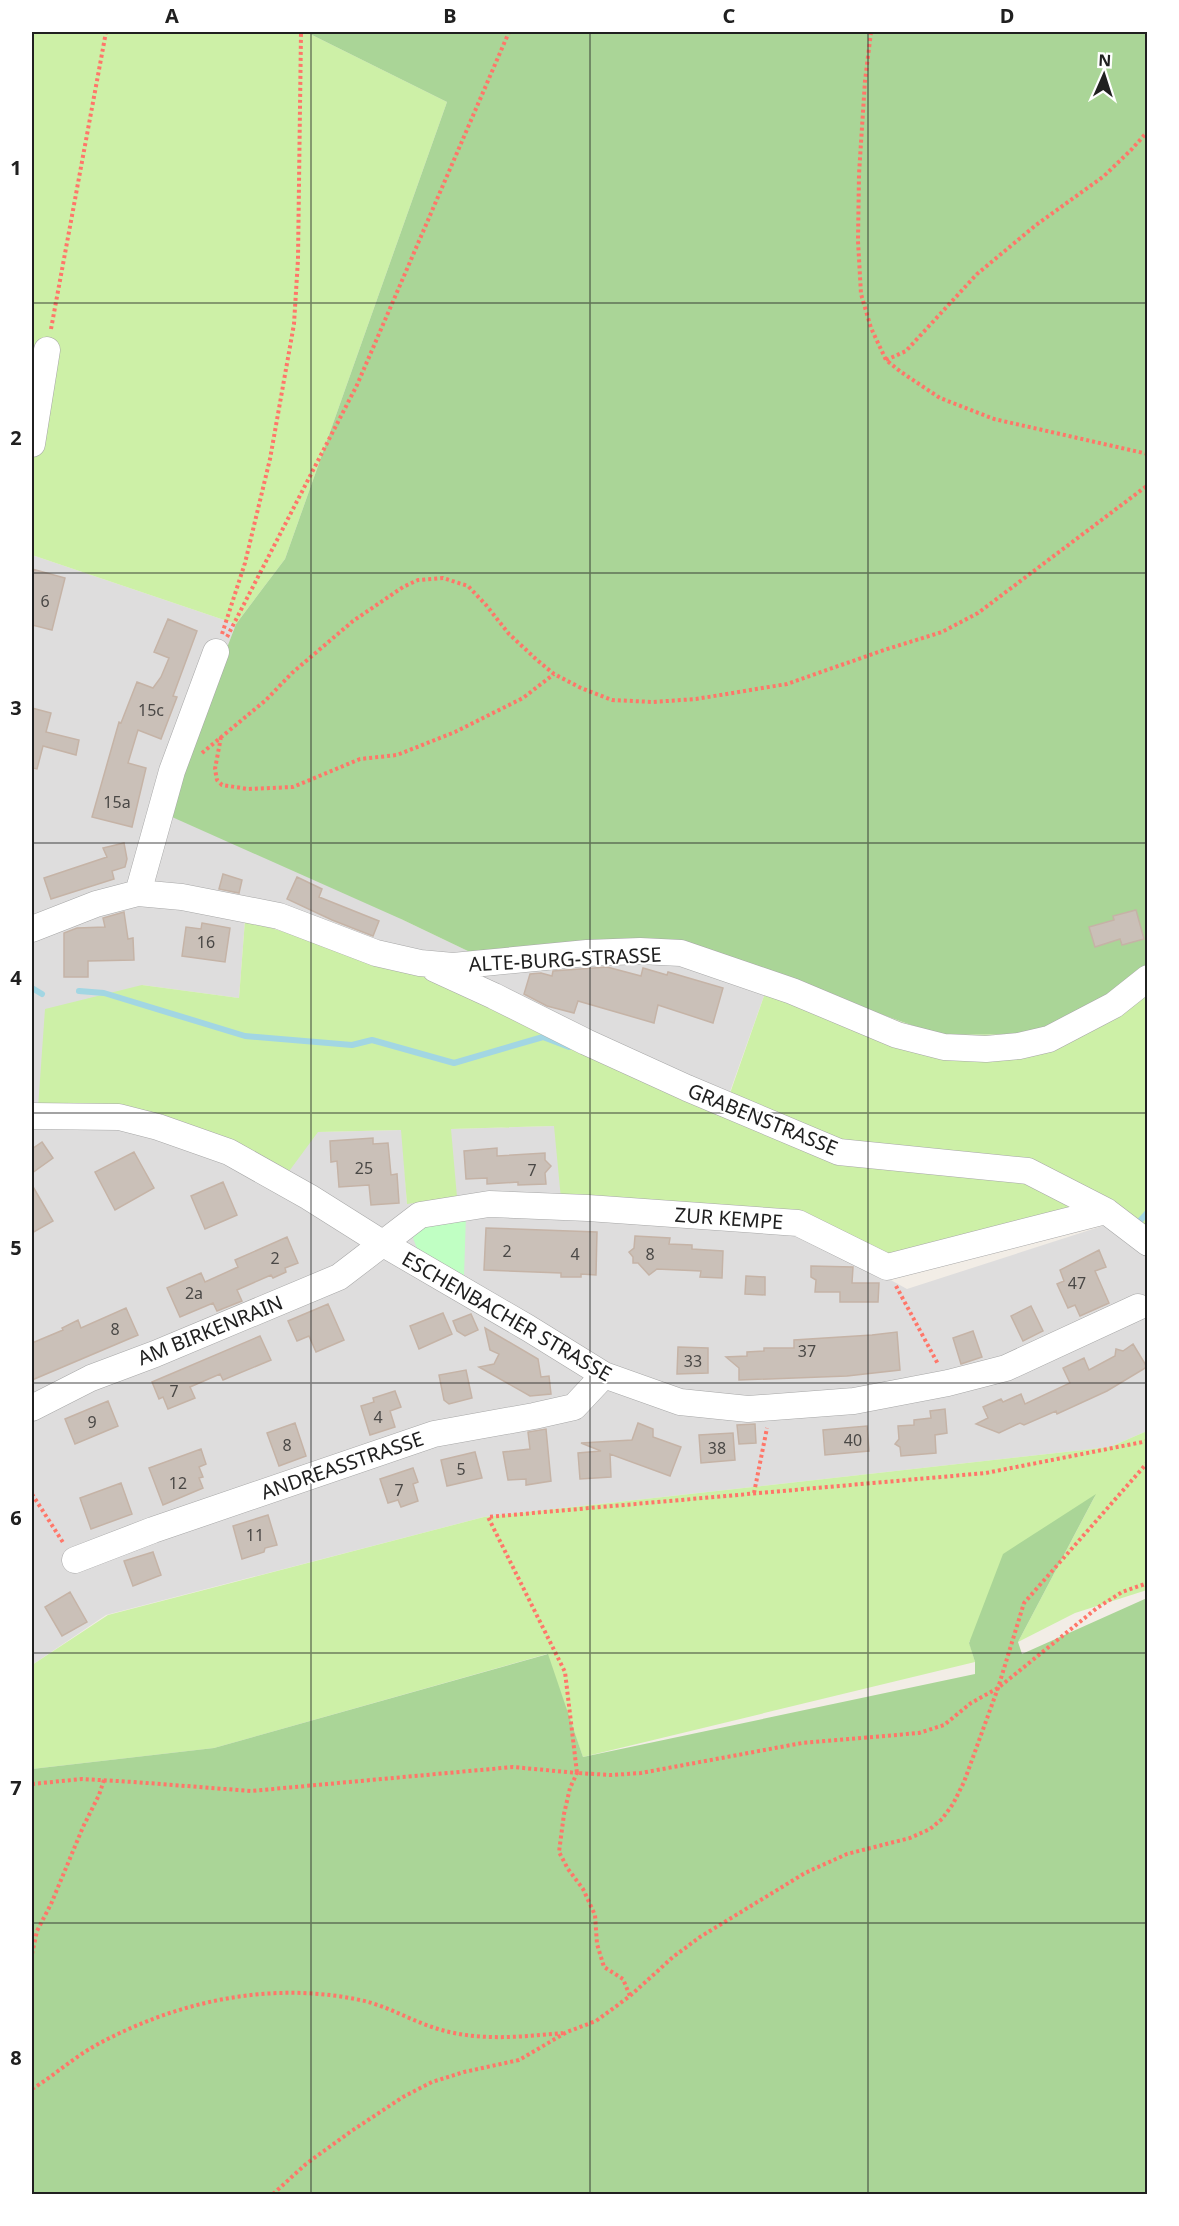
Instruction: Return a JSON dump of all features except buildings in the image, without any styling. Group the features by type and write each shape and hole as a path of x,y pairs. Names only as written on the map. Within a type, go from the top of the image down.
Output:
{"street":[{"path":"32,444 47,350"},
{"path":"138,893 172,771 216,652"},
{"name":"ALTE-BURG-STRASSE","path":"32,929 96,904 138,893 182,897 279,916 376,953 420,963 453,966 598,953 640,951 681,953 792,991 897,1035 944,1047 986,1049 1019,1046 1049,1039 1114,1005 1148,978"},
{"name":"GRABENSTRASSE","path":"420,963 453,976 585,1042 676,1084 839,1152 1029,1171 1106,1211 1148,1243"},
{"name":"ESCHENBACHER STRASSE","path":"32,1116 119,1117 158,1127 229,1152 309,1197 604,1375 681,1402 748,1409 854,1401 948,1383 1006,1368 1138,1307"},
{"name":"ZUR KEMPE","path":"382,1243 420,1215 489,1204 566,1207 798,1223 887,1267"},
{"path":"887,1267 1106,1211"},
{"name":"AM BIRKENRAIN","path":"32,1408 91,1378 339,1277 382,1243"},
{"name":"ANDREASSTRASSE","path":"75,1560 153,1530 434,1434 574,1407 604,1375"}],"path":[{"path":"47,350 106,32"},
{"path":"216,652 245,563 270,459 294,324 298,259 301,32"},
{"path":"216,652 230,633 357,385 509,32"},
{"path":"871,32 862,116 858,241 861,294 871,328 886,360 940,398 994,419 1148,454"},
{"path":"886,360 906,351 977,274 1036,225 1104,176 1148,130"},
{"path":"199,756 266,700 292,673 353,621 403,587 418,580 443,578 468,586 509,634 555,674 581,688 612,700 653,702 714,697 787,684 942,632 978,613 1148,485"},
{"path":"222,736 215,769 217,780 222,786 248,789 293,787 360,759 397,755 455,732 523,698 555,674"},
{"path":"887,1267 948,1383"},
{"path":"754,1493 771,1407"},
{"path":"630,1996 623,1978 604,1967 597,1944 595,1915 583,1889 559,1852 564,1814 570,1788 577,1773 565,1672 488,1517 986,1473 1148,1441"},
{"path":"273,2194 306,2164 403,2097 432,2082 464,2072 519,2061 567,2032 596,2021 630,1996 700,1936 805,1873 825,1862 858,1850 910,1838 942,1819 964,1782 998,1688 1024,1603 1148,1462"},
{"path":"32,1494 75,1560"},
{"path":"32,1784 82,1779 251,1791 513,1767 611,1775 641,1773 802,1743 919,1733 944,1725 971,1703 998,1688 1097,1608 1122,1592 1148,1582"},
{"path":"32,1954 37,1931 51,1904 104,1780"},
{"path":"32,2089 99,2044 131,2028 217,1999 247,1994 285,1992 362,2000 432,2027 459,2034 518,2037 567,2032"}],"shaded area":[{"path":"32,555 236,624 185,758 401,919 472,953 639,943 771,976 721,1117 418,961 245,920 239,998 142,985 318,1132 402,1130 407,1204 451,1129 554,1126 796,1228 907,1289 1124,1219 1147,1246 1147,1431 1110,1447 484,1517 106,1615 32,1665"}],"green space":[{"path":"32,32 306,32 447,102 285,559 236,624 32,555"},
{"path":"306,32 1147,32 1147,971 1100,1014 1025,1034 939,1035 685,944 472,953 172,817 185,758 236,624 285,559 447,102"},
{"path":"245,920 418,973 501,1014 836,1156 1029,1177 1093,1210 889,1261 799,1214 561,1199 554,1126 451,1129 457,1197 407,1204 401,1130 318,1132 287,1174 38,1108 45,1009 142,985 239,998"},
{"path":"771,976 939,1035 1025,1034 1147,984 1147,1227 1053,1172 831,1142 728,1099"},
{"path":"466,1215 464,1276 419,1254 413,1238 423,1220"},
{"path":"1147,1431 1147,1590 1075,1613 1018,1642 1095,1496 969,1642 975,1662 583,1757 547,1654 214,1748 32,1769 32,1665 108,1615 484,1517 1110,1447"},
{"path":"1096,1494 1018,1642 1022,1654 1147,1598 1147,2194 32,2194 32,1769 214,1748 548,1654 583,1757 975,1674 975,1662 969,1643 1003,1554"}],"waterway":[{"path":"32,988 42,994"},
{"path":"79,991 104,993 245,1036 352,1045 372,1040 454,1063 543,1037 569,1047"},
{"path":"1136,1225 1148,1212"}]}
